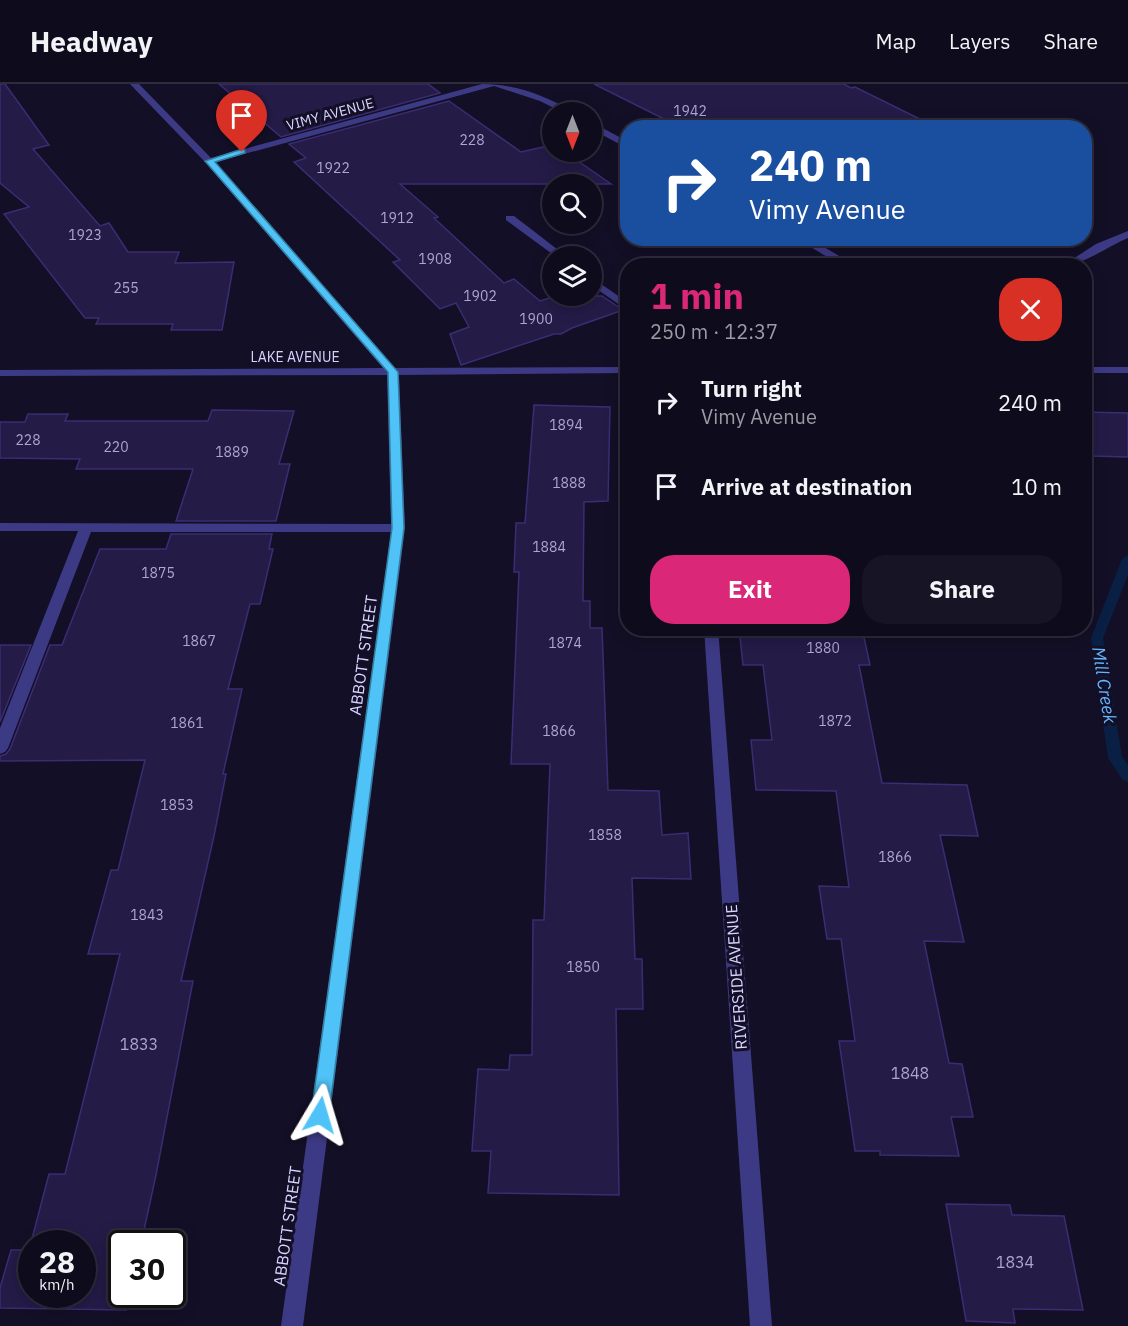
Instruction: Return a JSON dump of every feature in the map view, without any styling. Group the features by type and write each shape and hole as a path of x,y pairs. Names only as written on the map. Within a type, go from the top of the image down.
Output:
{"street":[{"path":"134,84 210,161 393,372"},
{"name":"VIMY AVENUE","path":"210,161 492,84"},
{"path":"497,84 549,102"},
{"path":"602,131 620,140"},
{"path":"510,218 548,246"},
{"path":"1080,258 1100,246 1128,234"},
{"path":"815,246 837,258"},
{"path":"602,288 620,302"},
{"name":"LAKE AVENUE","path":"0,373 620,370"},
{"path":"1092,370 1128,370"},
{"name":"ABBOTT STREET","path":"292,1326 398,528 393,372"},
{"path":"0,527 398,528"},
{"path":"0,748 86,527"},
{"name":"RIVERSIDE AVENUE","path":"712,636 761,1326"}],"building":[{"path":"0,84 5,84 49,145 33,149 100,226 109,223 128,252 179,252 175,263 234,262 222,330 171,330 173,324 96,324 99,318 85,318 4,214 29,207 0,183"},
{"path":"219,84 428,84 440,93 281,137"},
{"path":"594,84 844,84 851,88 855,87 922,120 666,120"},
{"path":"449,101 521,152 542,147 542,162 579,162 597,174 542,174 542,184 400,184 438,217 434,218 504,283 514,279 542,300 542,306 602,306 602,296 620,308 620,311 561,334 554,334 461,365 450,334 469,327 456,303 440,309 393,262 400,260 294,162 306,158 289,144"},
{"path":"602,178 611,184 602,184"},
{"path":"534,405 610,407 608,501 584,502 583,601 590,601 590,628 602,628 608,790 659,791 662,835 688,833 691,879 632,878 635,959 642,959 643,1009 616,1009 619,1195 488,1193 491,1151 472,1151 478,1069 509,1070 510,1055 532,1055 533,920 544,920 550,764 511,764 519,572 514,572 516,523 525,523"},
{"path":"212,410 294,411 279,464 290,464 276,521 176,521 193,469 76,469 80,459 0,458 0,422 25,422 28,414 68,414 65,421 208,421"},
{"path":"1092,412 1128,413 1128,457 1092,456"},
{"path":"171,534 272,534 269,549 273,549 260,604 250,604 228,689 242,689 223,774 226,774 214,836 181,981 193,981 144,1230 108,1230 108,1308 126,1308 126,1310 0,1308 0,1288 11,1250 18,1250 18,1308 96,1308 96,1230 34,1230 49,1174 65,1174 120,954 88,954 111,870 118,870 145,760 0,761 0,756 6,754 10,749 50,645 62,645 100,549 166,549"},
{"path":"740,636 864,636 870,665 859,665 882,783 967,785 978,836 940,835 964,942 924,941 949,1063 962,1064 973,1117 951,1117 959,1156 880,1155 880,1151 855,1151 839,1041 855,1041 841,939 827,939 819,886 849,887 836,791 756,790 751,740 772,740 763,665 743,665"},
{"path":"0,645 31,645 0,722"},
{"path":"946,1204 1010,1205 1012,1215 1064,1216 1083,1310 1013,1309 1015,1323 966,1321"}],"waterway":[{"name":"Mill Creek","path":"1128,559 1097,638 1115,758 1128,776"}],"route":[{"path":"242,152 210,161 393,372 398,528 320,1115"}]}
